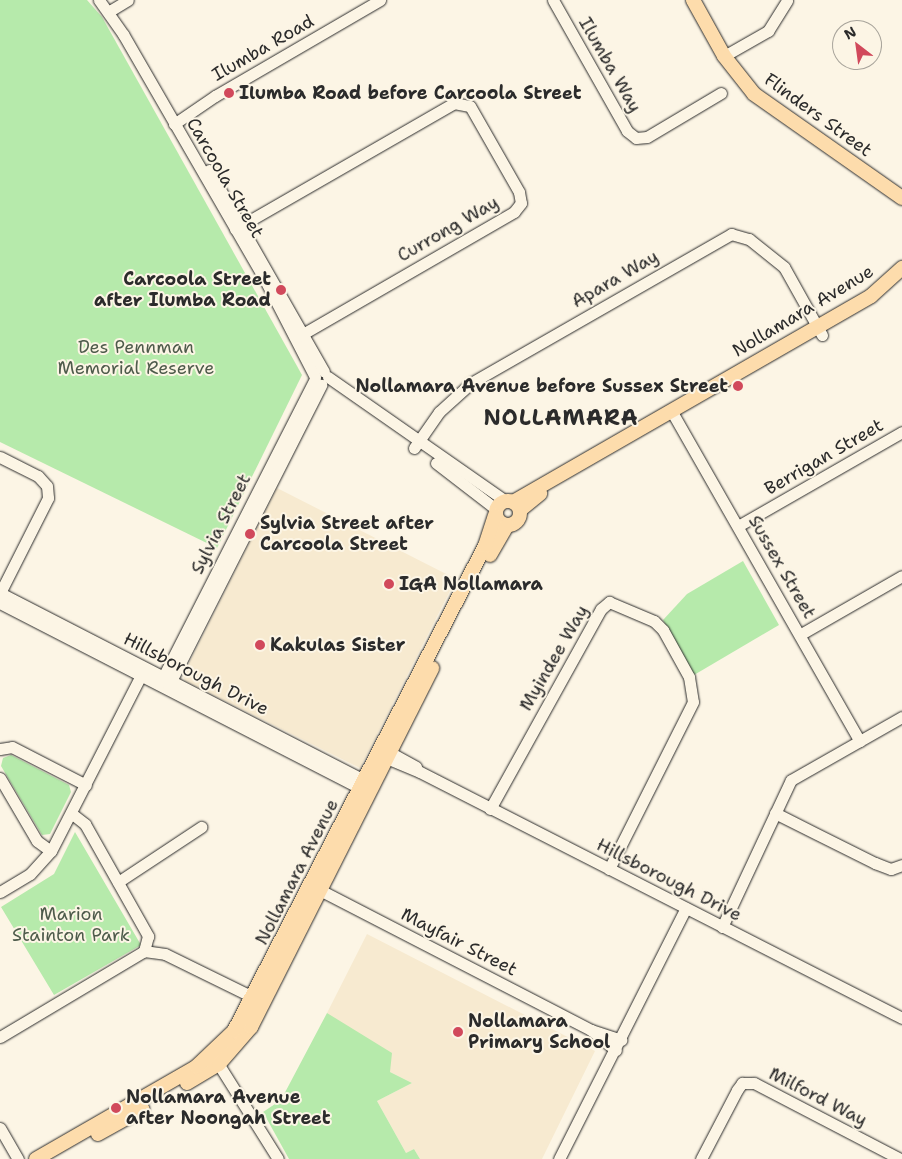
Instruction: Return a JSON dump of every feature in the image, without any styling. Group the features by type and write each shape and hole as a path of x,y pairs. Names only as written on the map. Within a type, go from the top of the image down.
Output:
{"main road":[{"name":"Flinders Street","path":"693,0 727,55 766,94 902,188"},
{"name":"Flinders Street","path":"700,0 740,80 767,105 902,198"},
{"name":"Nollamara Avenue","path":"820,330 871,296 902,268"},
{"name":"Nollamara Avenue","path":"53,1159 216,1059 251,1027 258,1000 385,754 506,507 674,415 902,282"},
{"name":"Nollamara Avenue","path":"466,591 508,526 517,522 506,507"},
{"path":"506,507 508,526"},
{"name":"Nollamara Avenue","path":"36,1159 216,1059"}],"street":[{"name":"Carcoola Street","path":"99,0 110,7 269,278 321,379 506,507"},
{"path":"110,7 128,0"},
{"name":"Ilumba Road","path":"175,119 380,0"},
{"name":"Ilumba Way","path":"552,0 627,131 636,138 647,137 721,92"},
{"path":"727,55 768,32 787,0"},
{"name":"Currong Way","path":"238,227 454,103 470,106 519,192 521,204 514,212 299,336"},
{"name":"Apara Way","path":"416,445 439,412 471,383 731,234 749,239 777,259 792,277 820,330"},
{"name":"Sylvia Street","path":"165,683 321,379"},
{"name":"Sussex Street","path":"674,415 801,634 860,741"},
{"name":"Berrigan Street","path":"738,526 902,432"},
{"path":"0,457 38,476 47,486 48,498 0,593"},
{"path":"801,634 902,576"},
{"name":"Hillsborough Drive","path":"0,593 142,671 368,787"},
{"name":"Myindee Way","path":"490,809 600,609 609,602 654,621 663,630 689,677 693,702 609,869"},
{"name":"Hillsborough Drive","path":"0,603 142,671"},
{"path":"0,892 30,874 51,852 142,671"},
{"path":"722,926 791,780 902,717"},
{"path":"0,749 12,747 86,785"},
{"name":"Hillsborough Drive","path":"385,754 902,1018"},
{"path":"0,778 37,841 51,852"},
{"path":"71,813 84,824 148,936 144,951"},
{"path":"775,813 875,863 891,869 902,865"},
{"path":"118,882 201,827"},
{"name":"Mayfair Street","path":"316,888 618,1045"},
{"path":"559,1159 686,908"},
{"path":"0,1037 144,951 165,954 258,1000"},
{"path":"216,1059 278,1159"},
{"name":"Milford Way","path":"701,1159 737,1090 742,1083 754,1083 900,1159"},
{"path":"0,1128 18,1159"}],"shaded area":[{"path":"277,488 456,579 360,768 185,681 183,675"},
{"name":"Nollamara Primary School","path":"367,934 595,1051 542,1159 420,1159 414,1149 406,1153 377,1101 412,1083 390,1072 327,1013"}],"green space":[{"name":"Des Pennman Memorial Reserve","path":"0,0 87,0 102,17 302,375 217,548 0,442"},
{"path":"743,561 779,625 694,675 663,620 687,594"},
{"path":"11,755 69,785 71,792 50,834 42,835 1,766 3,758"},
{"name":"Marion Stainton Park","path":"75,832 141,945 54,995 1,907 54,874"},
{"path":"327,1013 392,1053 390,1072 412,1083 377,1101 406,1153 414,1149 420,1159 289,1159 263,1112 281,1100"}],"place":[{"name":"Ilumba Road before Carcoola Street","path":"229,93"},
{"name":"Carcoola Street after Ilumba Road","path":"281,290"},
{"name":"Nollamara Avenue before Sussex Street","path":"738,386"},
{"name":"Sylvia Street after Carcoola Street","path":"250,534"},
{"name":"IGA Nollamara","path":"389,584"},
{"name":"Kakulas Sister","path":"260,645"},
{"name":"Nollamara Primary School","path":"458,1032"},
{"name":"Nollamara Avenue after Noongah Street","path":"116,1108"}],"district":[{"name":"NOLLAMARA","path":"561,418"}]}
